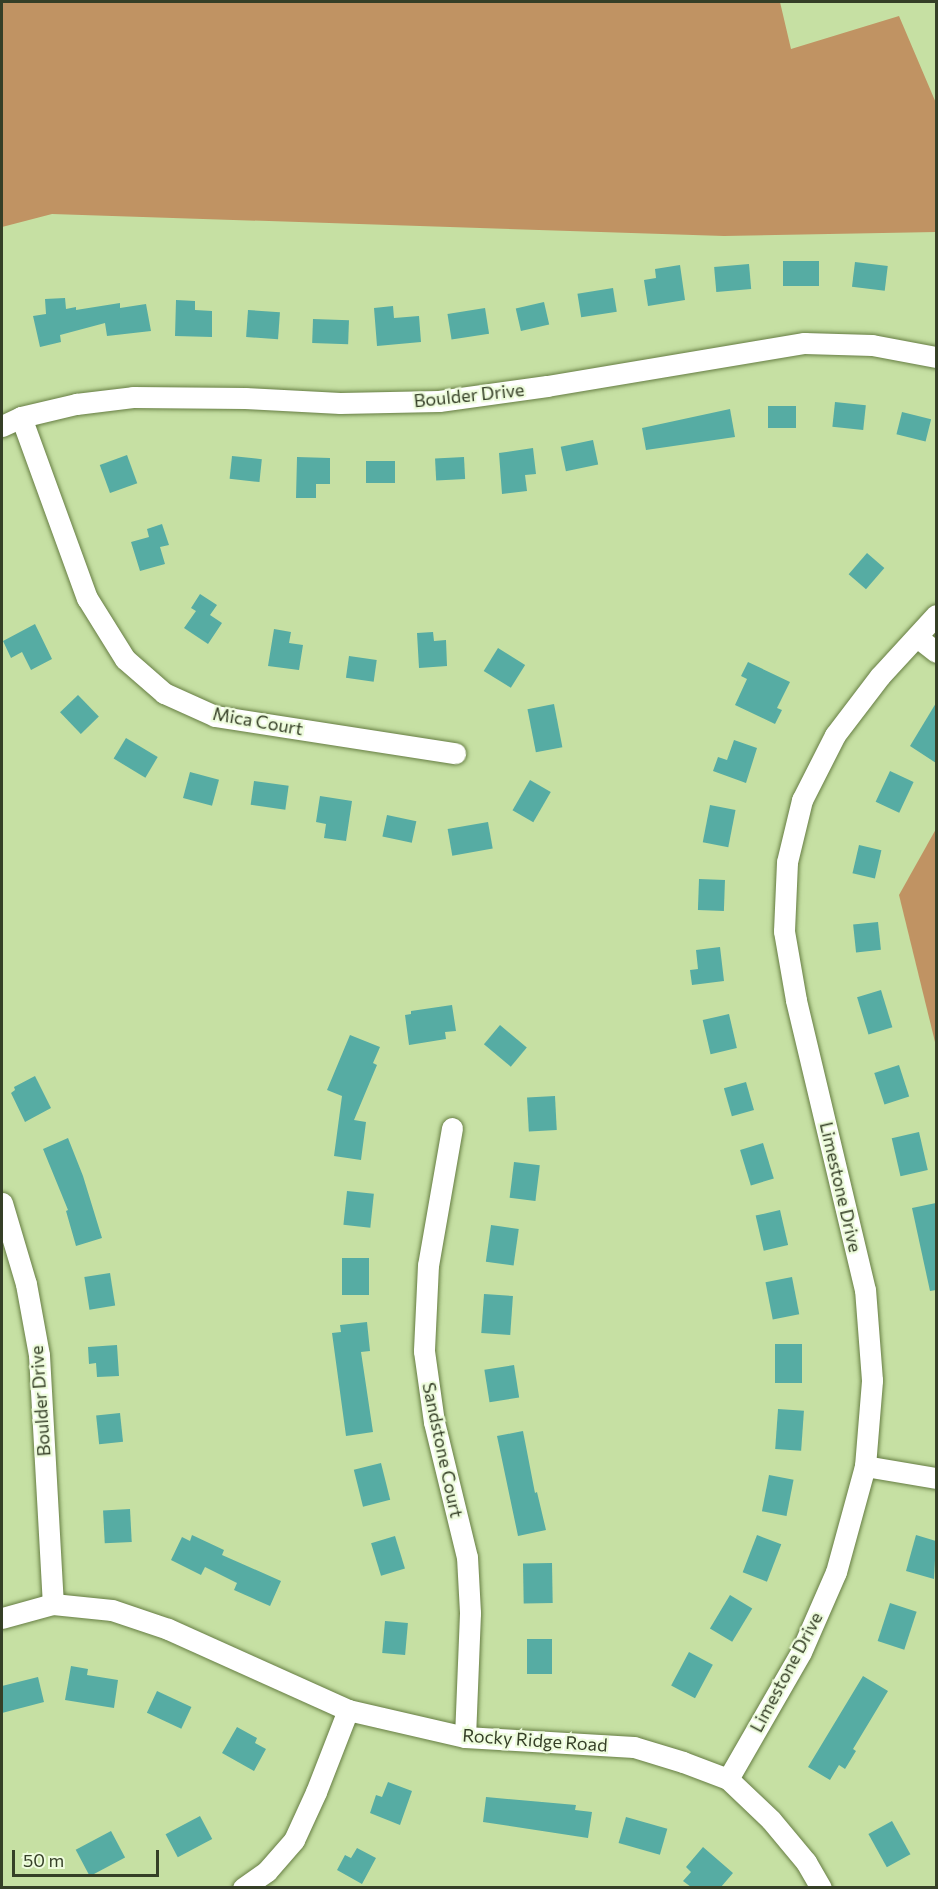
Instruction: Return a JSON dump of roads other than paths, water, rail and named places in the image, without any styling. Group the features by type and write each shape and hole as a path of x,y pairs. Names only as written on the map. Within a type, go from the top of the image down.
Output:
{"street":[{"name":"Boulder Drive","path":"2,426 21,417 76,404 132,397 245,398 340,403 439,401 547,386 804,343 872,345 936,357"},
{"name":"Mica Court","path":"21,417 87,598 124,659 164,693 215,716 455,753"},
{"name":"Limestone Drive","path":"728,1779 801,1652 836,1572 865,1467 872,1380 865,1290 794,988 784,931 787,862 802,800 835,735 880,676 936,615"},
{"path":"917,637 936,652"},
{"name":"Sandstone Court","path":"452,1128 428,1265 424,1351 434,1422 467,1557 470,1613 465,1737"},
{"name":"Boulder Drive","path":"2,1203 26,1284 39,1355 53,1604"},
{"path":"865,1467 936,1478"},
{"name":"Rocky Ridge Road","path":"2,1618 53,1604 112,1610 168,1629 348,1710 465,1737 634,1747 728,1779 771,1820 806,1862 821,1887"},
{"path":"243,1887 267,1870 294,1840 316,1792 348,1710"}]}
